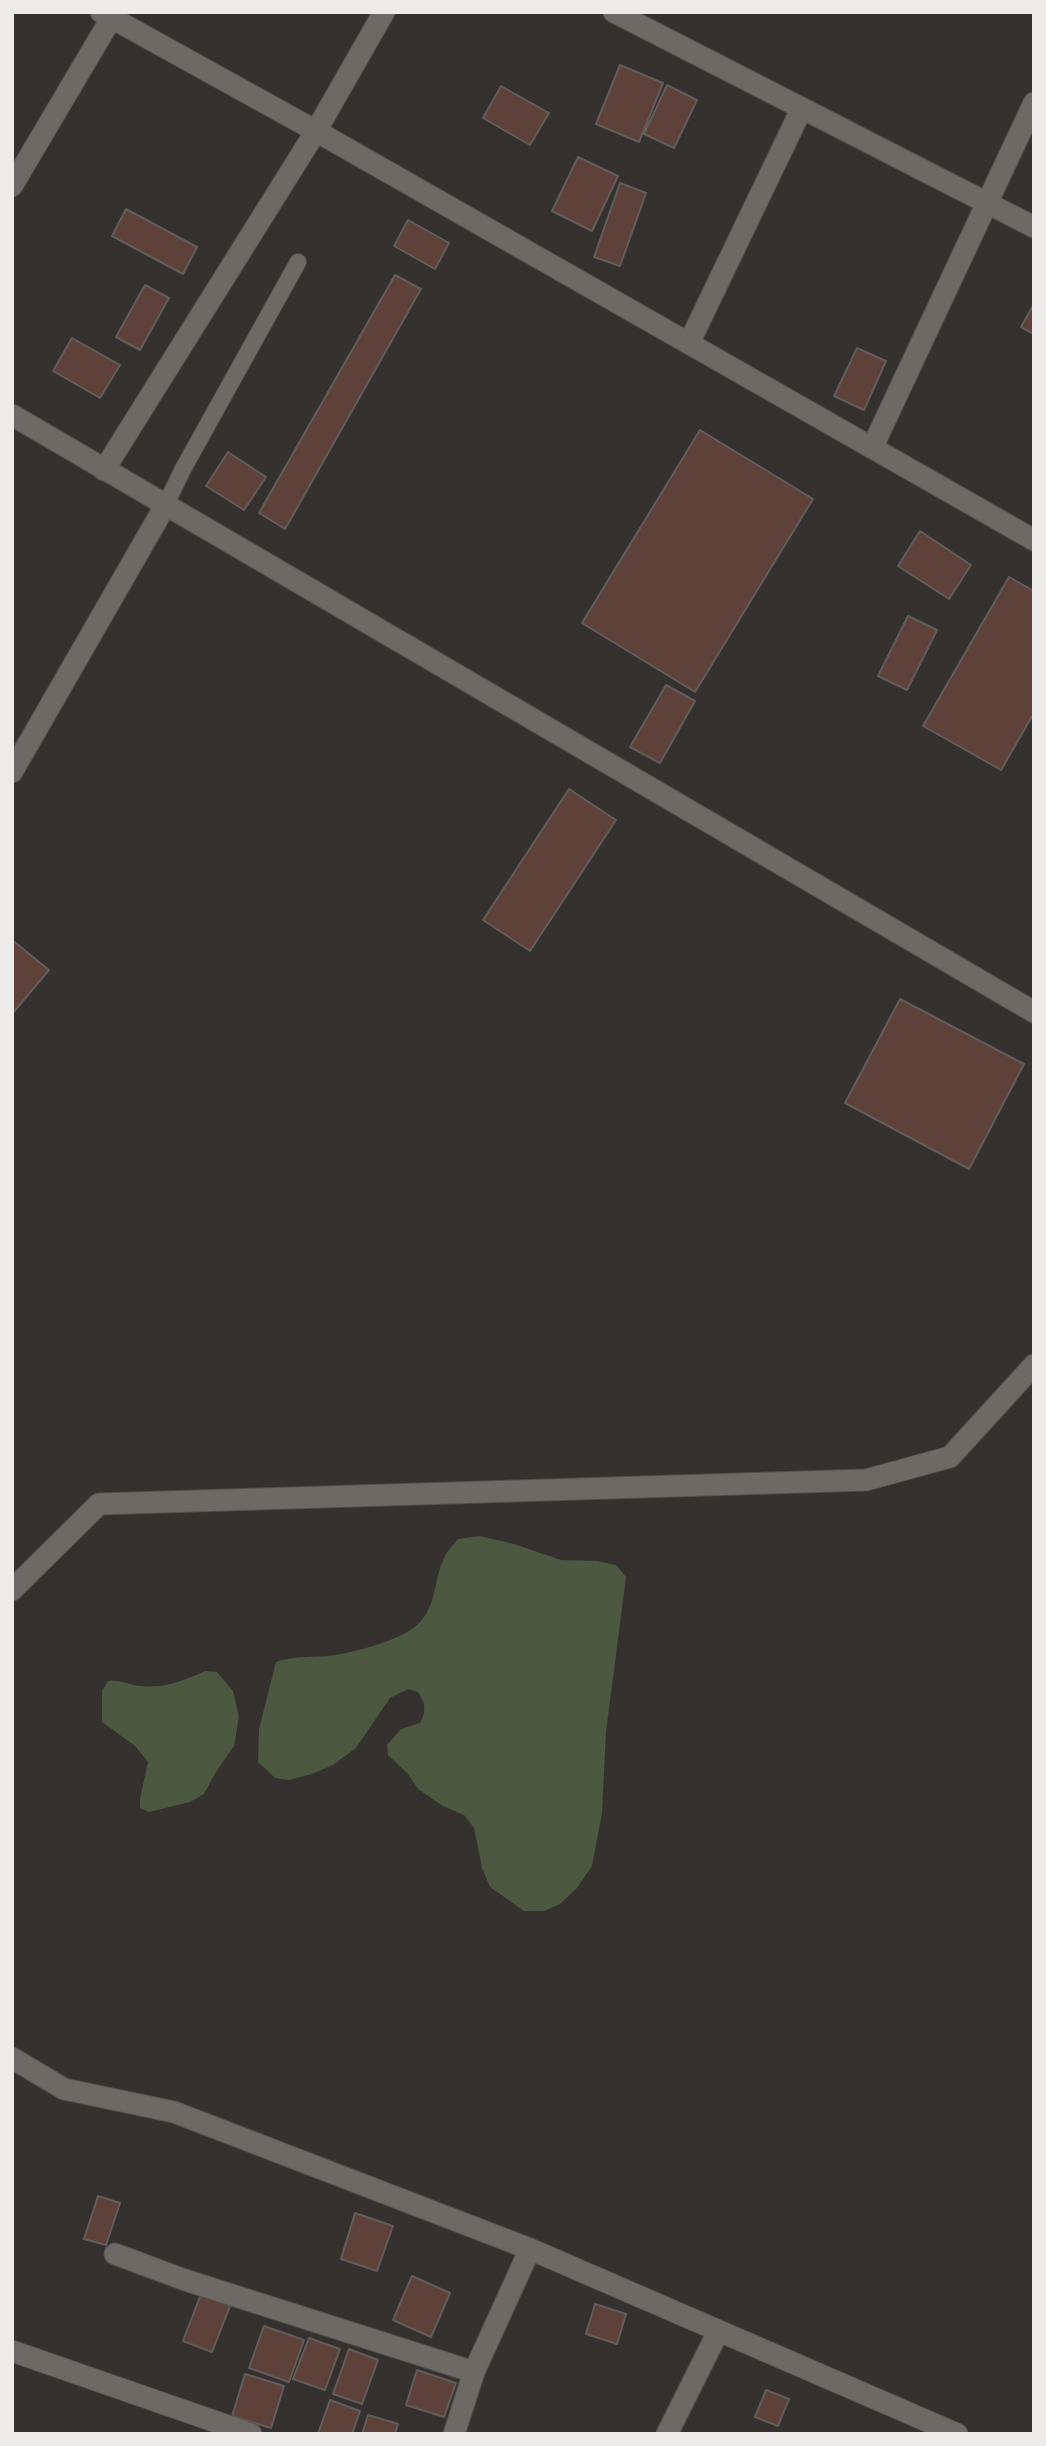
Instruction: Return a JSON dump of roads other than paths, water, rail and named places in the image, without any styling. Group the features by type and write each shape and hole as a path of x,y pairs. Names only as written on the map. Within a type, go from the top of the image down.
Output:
{"street":[{"path":"104,470 316,131 384,12"},
{"path":"614,12 1034,227"},
{"path":"12,186 110,14 1034,540"},
{"path":"872,447 1034,103"},
{"path":"689,343 802,108"},
{"path":"12,415 1034,1012"},
{"path":"12,772 165,506"},
{"path":"12,1590 99,1504 866,1480 950,1457 1034,1365"},
{"path":"12,2058 64,2090 174,2112 530,2249 957,2434"},
{"path":"454,2434 474,2372 530,2249"},
{"path":"114,2254 185,2280 474,2372"},
{"path":"672,2432 718,2332"},
{"path":"12,2351 251,2434"}],"lane":[{"path":"165,506 298,262"}]}
